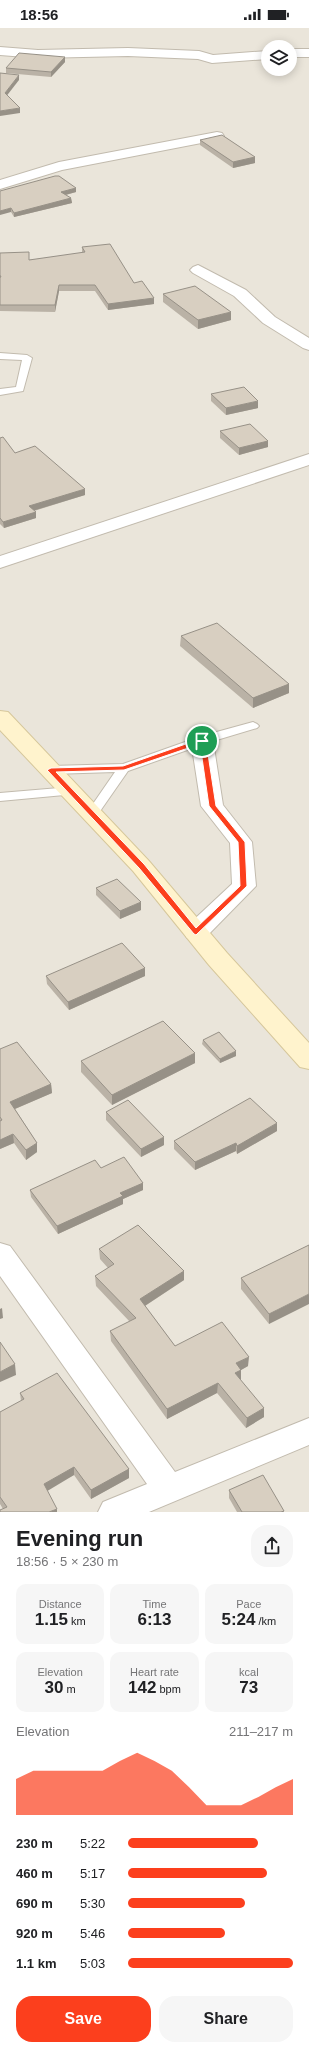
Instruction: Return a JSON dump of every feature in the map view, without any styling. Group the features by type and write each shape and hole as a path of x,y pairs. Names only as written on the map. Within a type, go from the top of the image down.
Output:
{"main road":[{"path":"0,717 141,866 218,959 305,1049"}],"street":[{"path":"0,51 38,54 128,52 199,55 212,59 261,56"},
{"path":"297,54 309,53"},
{"path":"0,185 59,166 218,136"},
{"path":"198,270 240,294 269,320 309,345"},
{"path":"0,562 309,459"},
{"path":"196,932 244,886 241,842 212,806 202,741"},
{"path":"0,1254 169,1489"},
{"path":"114,1512 309,1431"}],"lane":[{"path":"0,356 27,358 20,389 0,392"},
{"path":"51,770 124,768 202,741 253,726"},
{"path":"92,814 124,768"},
{"path":"0,797 71,791"}],"shaded area":[{"path":"0,28 309,28 309,1512 0,1512"}],"building":[{"path":"19,53 65,57 51,72 6,68"},
{"path":"0,73 19,75 5,93 20,108 0,111"},
{"path":"222,135 255,157 233,162 200,140"},
{"path":"59,176 76,188 61,192 71,198 14,213 11,208 0,211 0,191"},
{"path":"110,244 134,283 142,281 154,298 108,304 95,285 59,285 55,305 0,305 0,253 29,252 29,260 85,252 82,247"},
{"path":"195,286 231,312 198,320 163,294"},
{"path":"244,387 258,401 226,408 211,394"},
{"path":"250,424 268,441 239,448 220,431"},
{"path":"3,437 15,453 35,446 85,489 29,506 36,512 3,522 0,518 0,438"},
{"path":"217,623 289,684 253,698 181,636"},
{"path":"117,879 141,902 120,911 96,888"},
{"path":"122,943 145,968 68,1002 46,976"},
{"path":"163,1021 195,1053 112,1095 81,1061"},
{"path":"219,1032 236,1051 220,1059 203,1040"},
{"path":"17,1042 51,1084 10,1102 37,1143 26,1150 13,1134 0,1140 0,1121 2,1120 0,1117 0,1049"},
{"path":"250,1098 277,1123 237,1146 236,1143 195,1162 174,1141"},
{"path":"128,1100 164,1137 141,1149 106,1112"},
{"path":"124,1157 143,1183 120,1193 123,1196 57,1226 30,1190 95,1160 101,1168"},
{"path":"138,1225 184,1271 140,1299 175,1346 222,1322 249,1357 236,1363 241,1370 235,1373 264,1408 247,1418 218,1383 167,1409 110,1331 136,1318 95,1276 114,1264 99,1249"},
{"path":"309,1245 309,1294 269,1314 241,1278"},
{"path":"0,1342 15,1364 0,1372"},
{"path":"57,1373 129,1469 91,1490 74,1467 44,1484 57,1509 49,1512 0,1512 0,1510 7,1507 0,1497 0,1412 24,1399 20,1393"},
{"path":"263,1475 284,1511 242,1512 229,1490"}],"route":[{"path":"202,741 212,806 241,842 244,886 196,932 141,866 51,770 124,768 202,741"}]}
